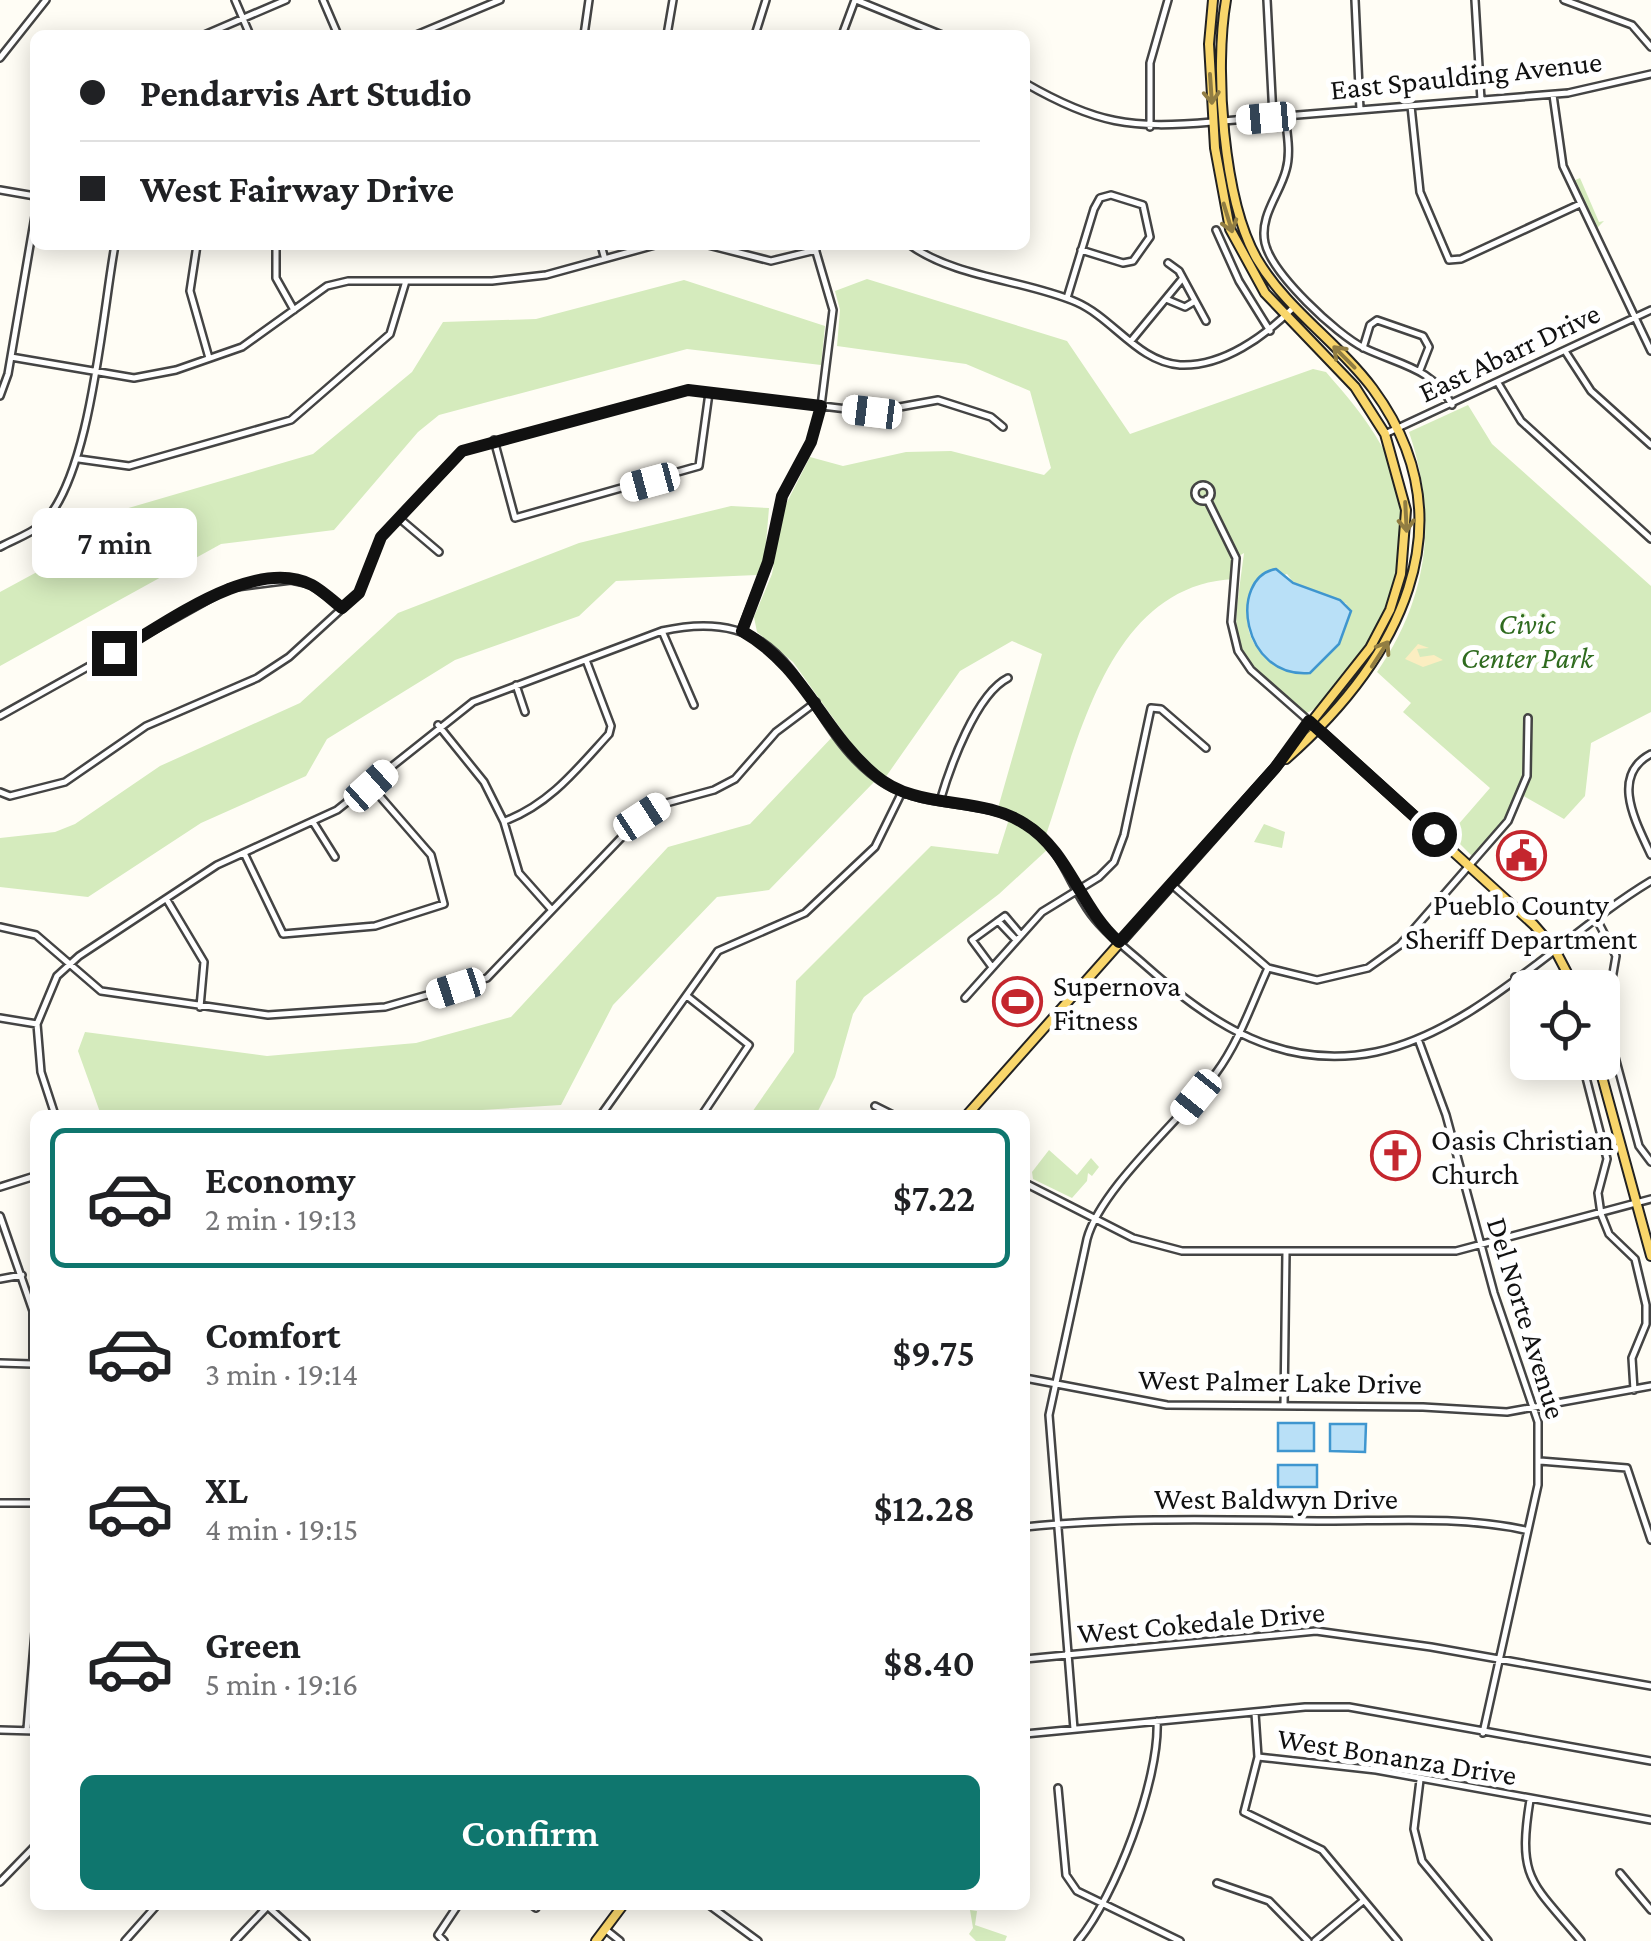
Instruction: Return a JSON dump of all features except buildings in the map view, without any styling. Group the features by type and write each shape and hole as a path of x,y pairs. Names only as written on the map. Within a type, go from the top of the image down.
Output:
{"main road":[{"path":"1213,0 1209,44 1214,122 1220,188 1230,229 1249,268 1285,316 1356,387 1386,434 1406,510 1399,583 1375,641 1275,768"},
{"path":"971,1110 1275,768 1318,728 1380,654 1411,586 1418,508 1396,429 1365,379 1294,307 1259,262 1242,225 1230,175 1226,121 1221,43 1226,0"},
{"path":"1309,721 1554,948 1566,970"},
{"path":"1603,1080 1651,1256"},
{"path":"596,1941 619,1910"}],"street":[{"path":"0,58 46,0"},
{"path":"235,0 248,30"},
{"path":"215,30 286,0"},
{"path":"323,0 336,30"},
{"path":"428,30 500,0"},
{"path":"585,30 589,0"},
{"path":"668,30 673,0"},
{"path":"757,30 766,0"},
{"path":"844,30 856,0 923,30"},
{"path":"1150,127 1150,63 1168,0"},
{"path":"1267,0 1274,117"},
{"path":"1354,0 1360,110"},
{"path":"1475,0 1481,100"},
{"path":"1564,0 1632,25 1651,47"},
{"name":"East Spaulding Avenue","path":"1030,86 1085,116 1150,127 1552,95 1651,74"},
{"path":"1552,95 1559,154 1651,350"},
{"path":"1411,106 1418,188 1444,254 1452,261 1580,204"},
{"path":"1285,116 1287,167 1270,206 1264,240 1270,258 1308,302 1363,348 1436,380 1452,404"},
{"path":"0,190 30,195"},
{"path":"1066,298 1094,209 1105,196 1134,198 1145,208 1150,237 1139,255 1128,262 1082,250"},
{"path":"1216,230 1239,281 1270,330"},
{"path":"0,396 11,357 30,245"},
{"path":"0,547 39,526 62,498 79,459 113,250"},
{"path":"196,250 190,291 209,358"},
{"path":"276,250 276,278 294,310"},
{"path":"602,250 604,256"},
{"path":"11,357 134,378 209,358 266,334 294,310 338,284 528,277 632,250"},
{"path":"727,250 771,262 809,250"},
{"path":"742,631 768,562 782,496 811,442 821,406 833,310 816,250"},
{"path":"919,250 1066,298 1099,315 1158,360 1190,364 1236,350 1270,330 1294,307"},
{"path":"1168,262 1182,278 1206,321"},
{"path":"1130,341 1182,278"},
{"path":"79,459 129,466 291,420 390,334 406,281"},
{"path":"1166,298 1184,306 1195,301"},
{"name":"East Abarr Drive","path":"1386,434 1651,310"},
{"path":"1363,348 1370,324 1377,320 1423,336 1429,347 1420,370"},
{"path":"1565,351 1591,392 1651,445"},
{"path":"1498,382 1521,422 1651,539"},
{"path":"494,440 515,518 699,466 709,392"},
{"path":"0,792 10,796 65,782 146,726 257,678 289,658 359,593 381,537 443,466 462,451 667,394 709,392 872,412 938,400 991,417 1003,427"},
{"path":"1207,499 1236,558 1231,615 1235,644 1251,670 1309,721"},
{"path":"399,518 438,552"},
{"path":"0,716 229,588 291,580 310,584 342,608"},
{"path":"54,1110 41,1072 37,1024 57,976 106,935 167,900 216,865 313,822 371,786 438,725 472,702 662,631 691,624 742,631 780,656 865,766 902,792 986,808 1024,823 1055,851 1092,915 1119,942 1197,1010 1237,1035 1283,1050 1334,1056 1374,1052 1418,1038 1450,1022 1510,980"},
{"path":"662,631 694,704"},
{"path":"504,822 532,810 553,794 609,734 611,726 586,660"},
{"path":"940,801 950,768 993,685 1008,678"},
{"path":"516,685 525,712"},
{"path":"0,927 36,935 68,967 102,991 268,1015 386,1007 424,998 486,978 642,817 660,806 714,790 735,778 776,732 816,702"},
{"path":"964,998 1048,907 1104,873 1120,848 1151,708 1161,709 1206,748"},
{"path":"1171,884 1268,968 1316,980 1368,968 1400,945 1508,821 1522,794 1530,758 1528,718"},
{"path":"438,725 484,782 504,822 519,873 552,909"},
{"path":"1651,754 1640,760 1629,778 1628,804 1651,854"},
{"path":"244,853 283,934 375,926 444,904 432,855 371,786"},
{"path":"605,1110 718,951 804,913 874,847 902,792"},
{"path":"313,822 334,857"},
{"path":"1524,970 1651,882"},
{"path":"167,900 204,962 200,1007"},
{"path":"992,967 972,940 1005,916 1018,937"},
{"path":"1596,918 1617,960 1605,1008 1607,1028 1639,1146 1651,1162"},
{"path":"998,921 1018,937"},
{"path":"1074,1729 1049,1432 1055,1384 1094,1219 1212,1079 1268,968"},
{"path":"687,996 749,1045 705,1110"},
{"path":"0,1018 37,1024"},
{"name":"Del Norte Avenue","path":"1418,1038 1442,1104 1481,1247 1536,1409 1540,1460 1482,1733"},
{"path":"1587,1080 1607,1159 1598,1193 1601,1214 1609,1234 1634,1259 1646,1305 1646,1324 1632,1364 1634,1390"},
{"path":"875,1106 883,1110"},
{"path":"0,1187 30,1178"},
{"path":"1030,1186 1094,1219 1165,1249 1286,1252 1481,1247 1651,1199"},
{"path":"0,1216 30,1301"},
{"path":"1284,1406 1286,1252"},
{"path":"0,1279 22,1274"},
{"path":"0,1363 30,1364"},
{"name":"West Palmer Lake Drive","path":"1030,1379 1155,1404 1536,1409 1651,1386"},
{"path":"1540,1460 1628,1468 1651,1540"},
{"path":"0,1503 30,1503"},
{"name":"West Baldwyn Drive","path":"1030,1527 1146,1520 1472,1522 1526,1530"},
{"name":"West Cokedale Drive","path":"1030,1659 1316,1631 1651,1686"},
{"path":"26,1730 30,1686"},
{"path":"1030,1733 1349,1708 1651,1760"},
{"path":"1255,1713 1258,1758 1244,1812 1322,1850 1398,1941"},
{"path":"1078,1941 1102,1904 1152,1779 1157,1722"},
{"path":"0,1730 30,1730"},
{"name":"West Bonanza Drive","path":"1258,1758 1360,1768 1651,1820"},
{"path":"1420,1780 1414,1829 1422,1861 1488,1941"},
{"path":"1058,1788 1066,1875 1077,1892 1180,1941"},
{"path":"1530,1800 1524,1839 1527,1877 1581,1941"},
{"path":"0,1882 30,1851"},
{"path":"1620,1874 1651,1910"},
{"path":"1217,1883 1270,1901 1311,1941 1364,1900"},
{"path":"124,1941 153,1910"},
{"path":"234,1941 262,1910"},
{"path":"272,1910 306,1941"},
{"path":"444,1941 438,1935 455,1910"},
{"path":"716,1910 758,1941"},
{"path":"605,1930 620,1941"}],"green space":[{"path":"1580,178 1599,222 1604,221 1596,229 1573,181"},
{"path":"867,279 1067,341 1130,434 1313,369 1326,372 1381,445 1400,502 1402,533 1392,594 1365,649 1322,702 1304,714 1260,674 1240,646 1237,611 1244,553 1236,558 1234,579 1191,588 1157,608 1128,637 1087,713 1046,835 1020,815 998,808 1042,654 1012,641 960,671 885,778 851,743 793,662 757,632 754,617 772,574 783,510 810,457 843,466 906,452 951,451 1044,475 1051,468 1030,391 966,364 837,346 840,310 835,291","holes":["1287,574 1293,582 1347,604 1255,645 1248,623 1255,586"]},
{"path":"684,280 825,326 821,365 687,349 439,415 418,432 334,530 221,544 0,666 0,592 61,559 108,514 313,454 412,372 443,322 536,319"},
{"name":"Civic Center Park","path":"1468,405 1492,444 1651,586 1651,712 1591,743 1585,796 1564,819 1522,795 1508,821 1475,859 1450,834 1490,788 1403,712 1411,703 1377,672 1408,615 1423,556 1424,495 1409,432"},
{"path":"731,506 769,508 765,555 757,575 616,581 579,616 455,660 327,739 306,776 201,823 88,897 0,887 0,838 55,832 75,824 160,766 300,703 398,613 579,543"},
{"path":"835,734 875,781 769,890 717,897 613,1005 561,1105 482,1110 99,1110 78,1051 85,1032 267,1056 416,1043 511,1017 668,847 750,824"},
{"path":"1009,819 1033,833 1048,849 999,894 864,997 853,1014 835,1077 818,1110 753,1110 794,1052 796,981 931,846 998,854"},
{"path":"1264,824 1285,832 1282,848 1254,842"},
{"path":"1049,1150 1077,1175 1091,1158 1099,1167 1092,1176 1088,1173 1087,1181 1072,1198 1033,1179 1032,1172"},
{"path":"970,1910 977,1911 975,1925 1007,1936 1005,1941 976,1941 969,1934 973,1928"}],"sand":[{"path":"1418,644 1429,648 1417,649 1420,657 1434,655 1443,660 1423,667 1405,659"}],"water":[{"path":"1276,569 1293,583 1340,600 1351,611 1339,644 1310,673 1287,671 1269,660 1256,645 1249,626 1247,607 1251,589 1261,576"},
{"path":"1278,1423 1314,1423 1314,1451 1278,1451"},
{"path":"1330,1424 1366,1424 1365,1452 1330,1451"},
{"path":"1278,1465 1317,1465 1317,1487 1278,1487"}],"place":[{"name":"Pueblo County Sheriff Department","path":"1521,855"},
{"name":"Supernova Fitness","path":"1018,1002"},
{"name":"Oasis Christian Church","path":"1396,1156"}],"route":[{"path":"114,653 229,588 264,580 310,584 342,608 359,593 381,537 443,466 462,451 688,390 821,406 811,442 782,496 768,562 742,631 780,656 854,753 885,784 928,800 986,808 1024,823 1055,851 1085,906 1119,942 1275,768 1309,721 1434,834"}]}
